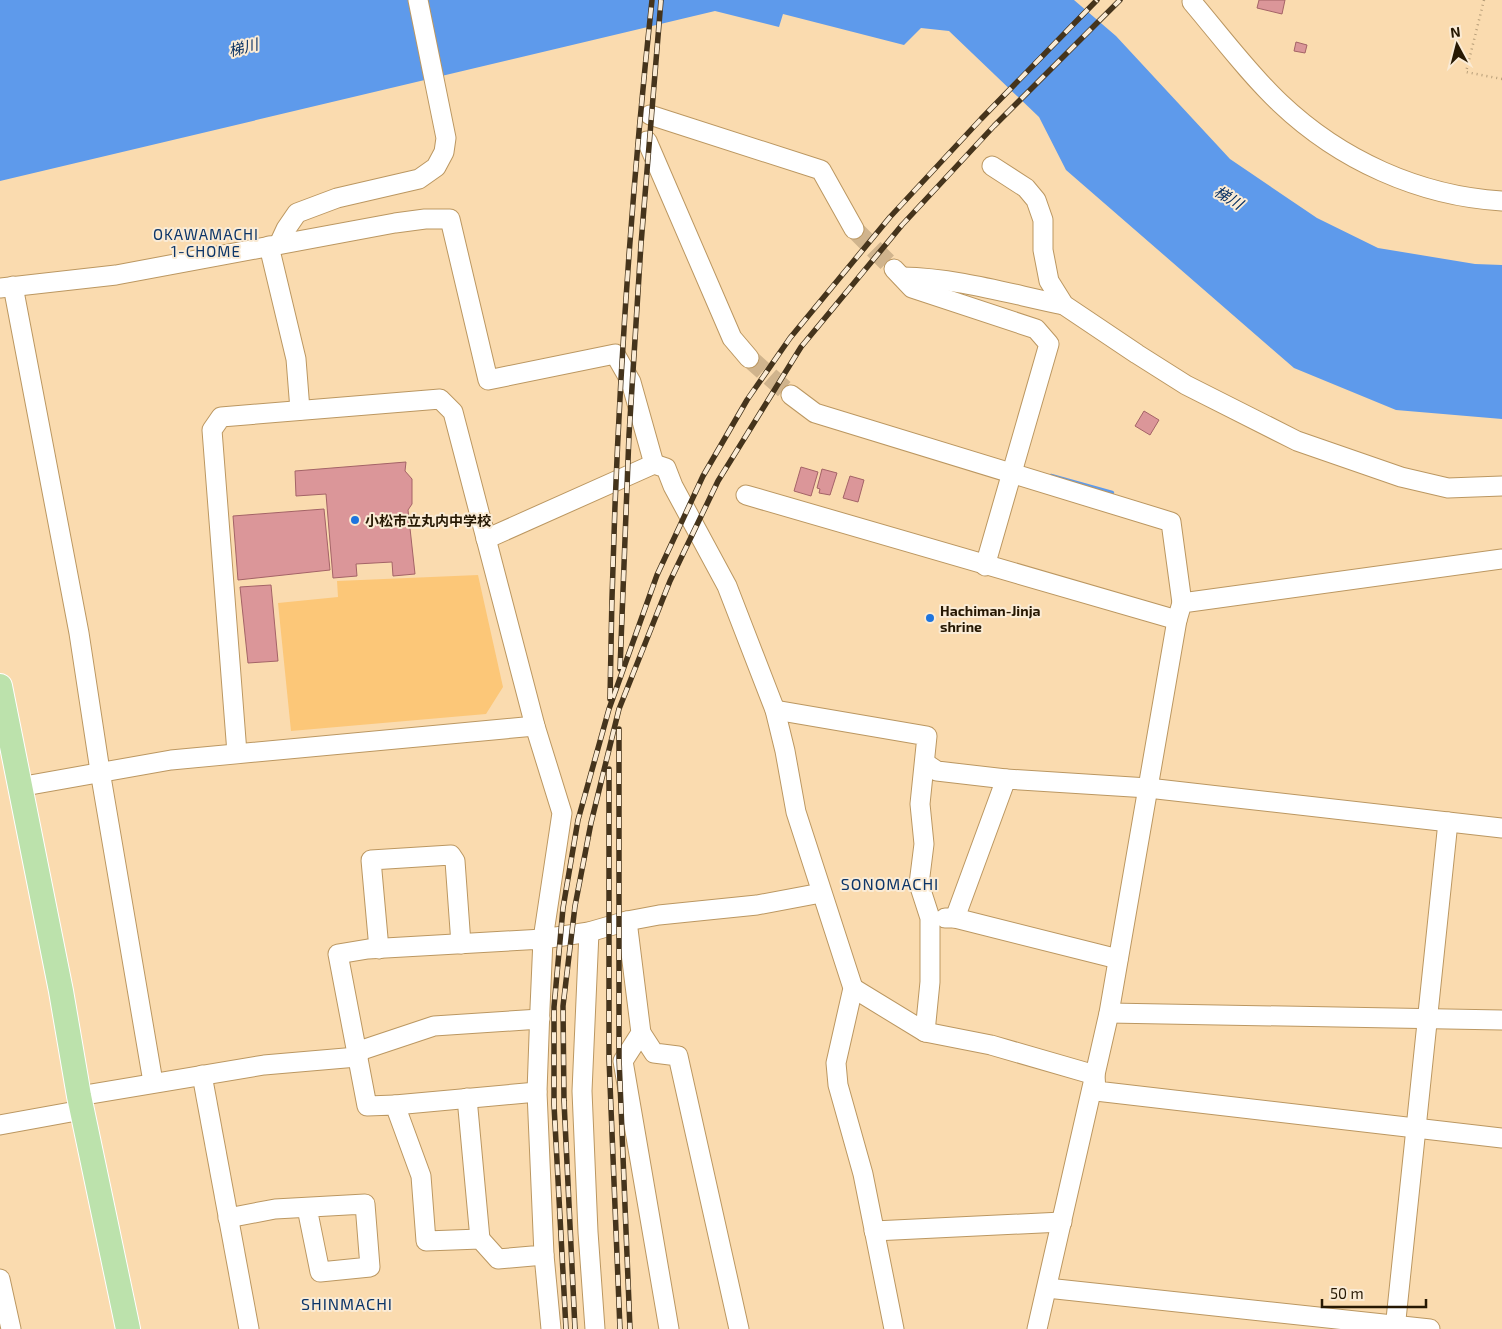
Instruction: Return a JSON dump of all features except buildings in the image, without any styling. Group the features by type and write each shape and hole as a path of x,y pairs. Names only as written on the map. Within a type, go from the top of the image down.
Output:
{"main road":[{"path":"0,686 6,747 19,787 61,991 81,1103 128,1329"}],"street":[{"path":"300,410 296,358 274,245 297,213 337,198 420,179 436,167 444,152 445,128 418,0"},
{"path":"1192,2 1279,102 1339,150 1396,178 1441,192 1502,201"},
{"path":"650,115 821,170 854,230"},
{"path":"647,141 732,338 749,358"},
{"path":"992,166 1026,188 1036,200 1042,220 1043,250 1049,281 1064,305"},
{"path":"153,1082 100,771 79,633 7,287 116,275 410,221 450,219 488,380 615,354 631,382 654,464"},
{"path":"985,566 1049,344 1036,329 912,288 898,273 974,284 1064,305 1186,385 1297,440 1401,477 1448,488 1502,486"},
{"path":"791,395 816,413 1171,522 1179,611 1109,1013 1037,1329"},
{"path":"238,753 212,430 221,417 440,399 453,412 535,726 562,813 543,939 537,1092 544,1255 552,1329"},
{"path":"486,539 654,464 666,468 673,486 727,586 775,710 786,750 796,812 853,988 836,1063 838,1085 863,1174 894,1329"},
{"path":"746,495 985,566 1179,611 1502,559"},
{"path":"775,710 927,736 920,804 924,844 919,884 930,918 930,982 925,1032"},
{"path":"19,787 100,771 171,760 535,726"},
{"path":"925,763 937,770 1006,779 1148,788 1502,828"},
{"path":"955,918 1006,779"},
{"path":"1395,1327 1448,822"},
{"path":"379,949 371,860 431,856 451,855 455,861 461,944"},
{"path":"537,1092 367,1106 338,954 379,949 543,939 589,932 627,921 658,915 757,905 821,894"},
{"path":"930,918 955,918 1118,959"},
{"path":"627,921 641,1033 654,1054 678,1056 739,1329"},
{"path":"589,932 582,1091 588,1232 595,1329"},
{"path":"853,988 925,1032 991,1045 1095,1075"},
{"path":"1109,1013 1502,1020"},
{"path":"0,1125 153,1082 264,1065 357,1057 362,1050 434,1026 540,1019"},
{"path":"641,1033 623,1061 669,1329"},
{"path":"202,1075 249,1329"},
{"path":"1095,1075 1096,1091 1416,1130 1502,1138"},
{"path":"468,1098 480,1238 498,1259 544,1255"},
{"path":"395,1105 421,1176 426,1241 480,1238"},
{"path":"228,1218 275,1209 365,1204 370,1267 320,1272 308,1208"},
{"path":"874,1231 1062,1222"},
{"path":"0,1279 11,1329"},
{"path":"1047,1288 1395,1327 1430,1329"}],"path":[{"path":"1484,0 1466,72 1502,79"}],"shaded area":[{"path":"478,575 503,687 486,714 291,731 278,603 338,597 337,581"}],"water":[{"name":"梯川","path":"0,0 1074,0 1116,36 1230,159 1317,218 1378,248 1475,264 1502,265 1502,419 1396,410 1294,368 1066,170 1039,117 949,31 921,28 904,45 783,14 779,27 715,11 0,181"}],"waterway":[{"path":"1051,476 1112,493"}],"tunnel":[{"path":"854,229 894,269"},
{"path":"749,358 791,395"}],"railway":[{"path":"610,699 614,524 623,349 635,174 652,0"},
{"path":"620,669 629,435 641,244 661,0"},
{"path":"566,1329 554,1105 554,1007 563,908 578,820 609,709 657,575 703,476 747,400 790,338 890,217 981,119 1097,0"},
{"path":"575,1329 564,1101 563,1006 575,906 591,823 619,709 670,581 718,481 801,347 902,225 994,126 1120,0"},
{"path":"619,729 619,1058 630,1329"},
{"path":"609,769 609,1059 620,1329"}],"place":[{"name":"小松市立丸内中学校","path":"355,520"},
{"name":"Hachiman-Jinja shrine","path":"930,618"}],"district":[{"name":"OKAWAMACHI 1-CHOME","path":"206,242"},
{"name":"SONOMACHI","path":"890,883"},
{"name":"SHINMACHI","path":"347,1303"}]}
